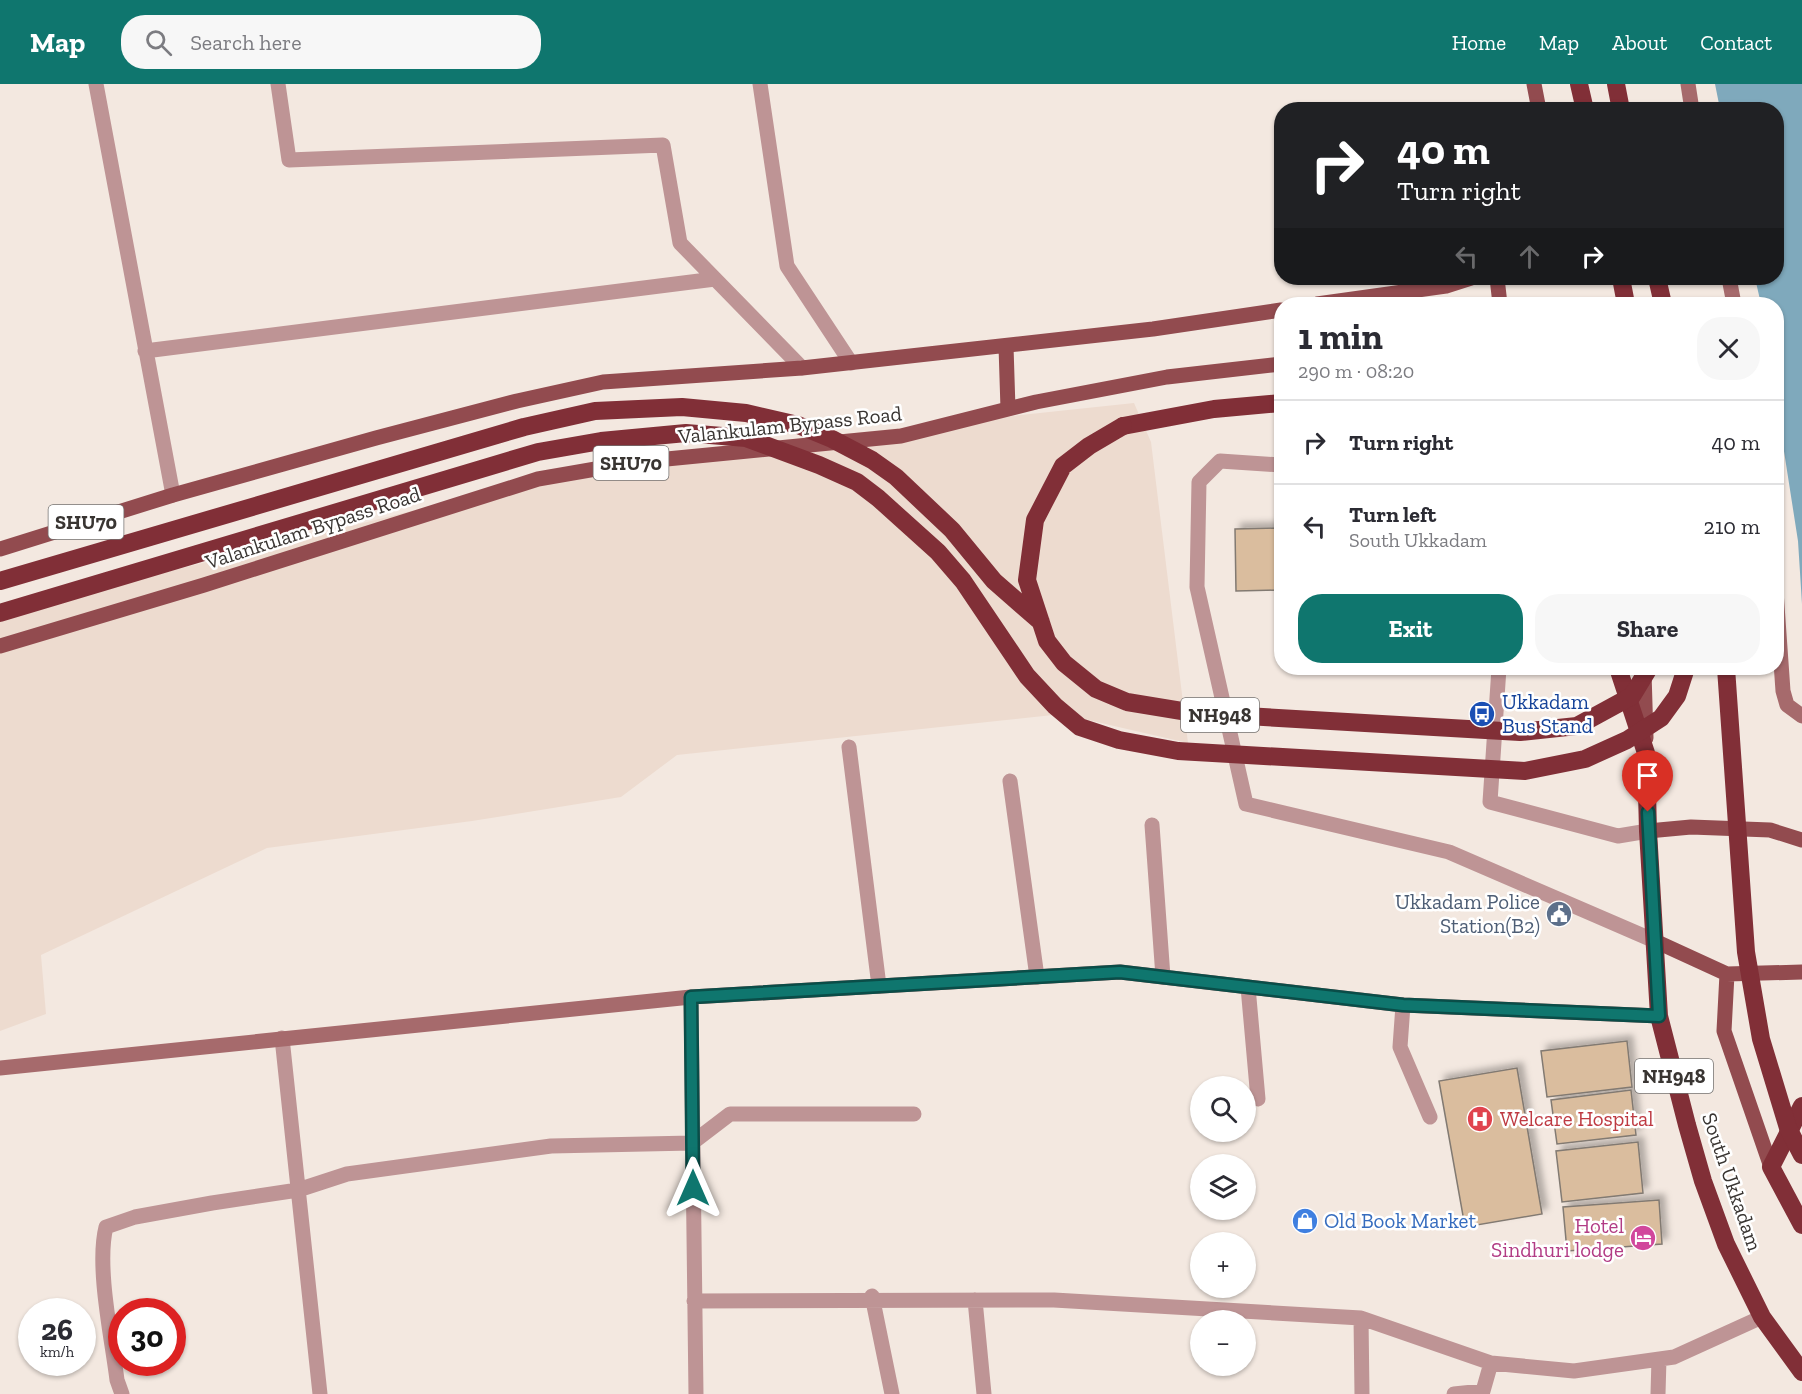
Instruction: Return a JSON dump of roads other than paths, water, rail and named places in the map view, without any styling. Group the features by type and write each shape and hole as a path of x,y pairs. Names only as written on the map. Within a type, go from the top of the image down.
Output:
{"highway":[{"path":"1579,84 1583,102"},
{"path":"1616,84 1619,102"},
{"name":"NH948","path":"1274,404 1214,409 1123,426 1089,446 1063,466 1035,520 1027,580 1047,641 1064,663 1096,690 1127,702 1194,713 1520,732 1576,726 1632,696 1645,675"},
{"path":"0,581 524,427 595,411 682,407 746,413 798,425 832,439 872,460 896,477 952,530 994,581 1041,622"},
{"path":"0,613 537,452 601,441 686,434 746,438 819,465 857,482 938,552 963,581 1027,676 1055,706 1080,727 1119,740 1178,751 1525,771 1585,759 1636,734 1661,718 1677,696 1684,675"},
{"name":"NH948","path":"1620,675 1646,753"},
{"path":"1726,675 1746,952 1761,1039 1788,1128 1802,1155"},
{"name":"South Ukkadam","path":"1646,753 1648,831 1659,1016 1703,1180 1726,1244 1762,1317 1802,1372"},
{"name":"South Ukkadam","path":"1802,1106 1771,1167 1802,1225"}],"main road":[{"path":"1534,84 1537,102"},
{"path":"1367,297 1449,285"},
{"name":"SHU70","path":"0,549 173,495 387,435 517,401 603,382 851,363 1153,329 1274,311"},
{"path":"1006,345 1008,409"},
{"name":"Valankulam Bypass Road","path":"0,646 204,585 538,479 636,462 901,436 1008,409 1167,377 1274,365"},
{"name":"South Ukkadam","path":"1644,675 1646,753"},
{"path":"1648,831 1690,827 1770,830 1802,840"},
{"path":"1655,941 1727,974 1802,972"},
{"name":"South Ukkadam","path":"1727,974 1724,1030 1771,1167"}],"street":[{"path":"96,84 173,495"},
{"path":"278,84 289,160 663,145 680,243 802,368"},
{"path":"760,84 787,266 851,363"},
{"path":"1688,84 1691,102"},
{"path":"145,351 716,279"},
{"path":"1274,465 1220,461 1199,482 1197,587 1246,804 1449,852 1655,941"},
{"path":"1499,675 1490,802 1618,836 1648,831"},
{"path":"1782,675 1787,705 1802,716"},
{"path":"849,747 879,986"},
{"path":"1011,781 1037,977"},
{"path":"1152,825 1163,977"},
{"path":"0,1068 691,997 1120,972 1403,1005 1659,1016"},
{"path":"1248,987 1258,1099"},
{"path":"691,997 696,1394"},
{"path":"1403,1005 1400,1047 1431,1117"},
{"path":"282,1038 321,1394"},
{"path":"122,1394 117,1380 104,1275 106,1227 135,1217 298,1190 347,1174 551,1146 692,1143 730,1114 914,1114"},
{"path":"694,1300 872,1298 1054,1300 1361,1318 1491,1363 1574,1371 1674,1357 1762,1317"},
{"path":"872,1298 892,1394"},
{"path":"975,1300 984,1394"},
{"path":"1361,1318 1362,1394"},
{"path":"1658,1394 1659,1359"},
{"path":"1454,1394 1483,1391 1491,1363"}],"water":[{"path":"1715,84 1802,84 1802,604 1798,541 1784,451 1784,297 1759,297 1757,285 1784,285 1784,102 1719,102"}],"place":[{"name":"Ukkadam Bus Stand","path":"1482,714"},
{"name":"Ukkadam Police Station(B2)","path":"1559,914"},
{"name":"Welcare Hospital","path":"1480,1119"},
{"name":"Old Book Market","path":"1305,1221"},
{"name":"Hotel Sindhuri lodge","path":"1643,1238"}]}
